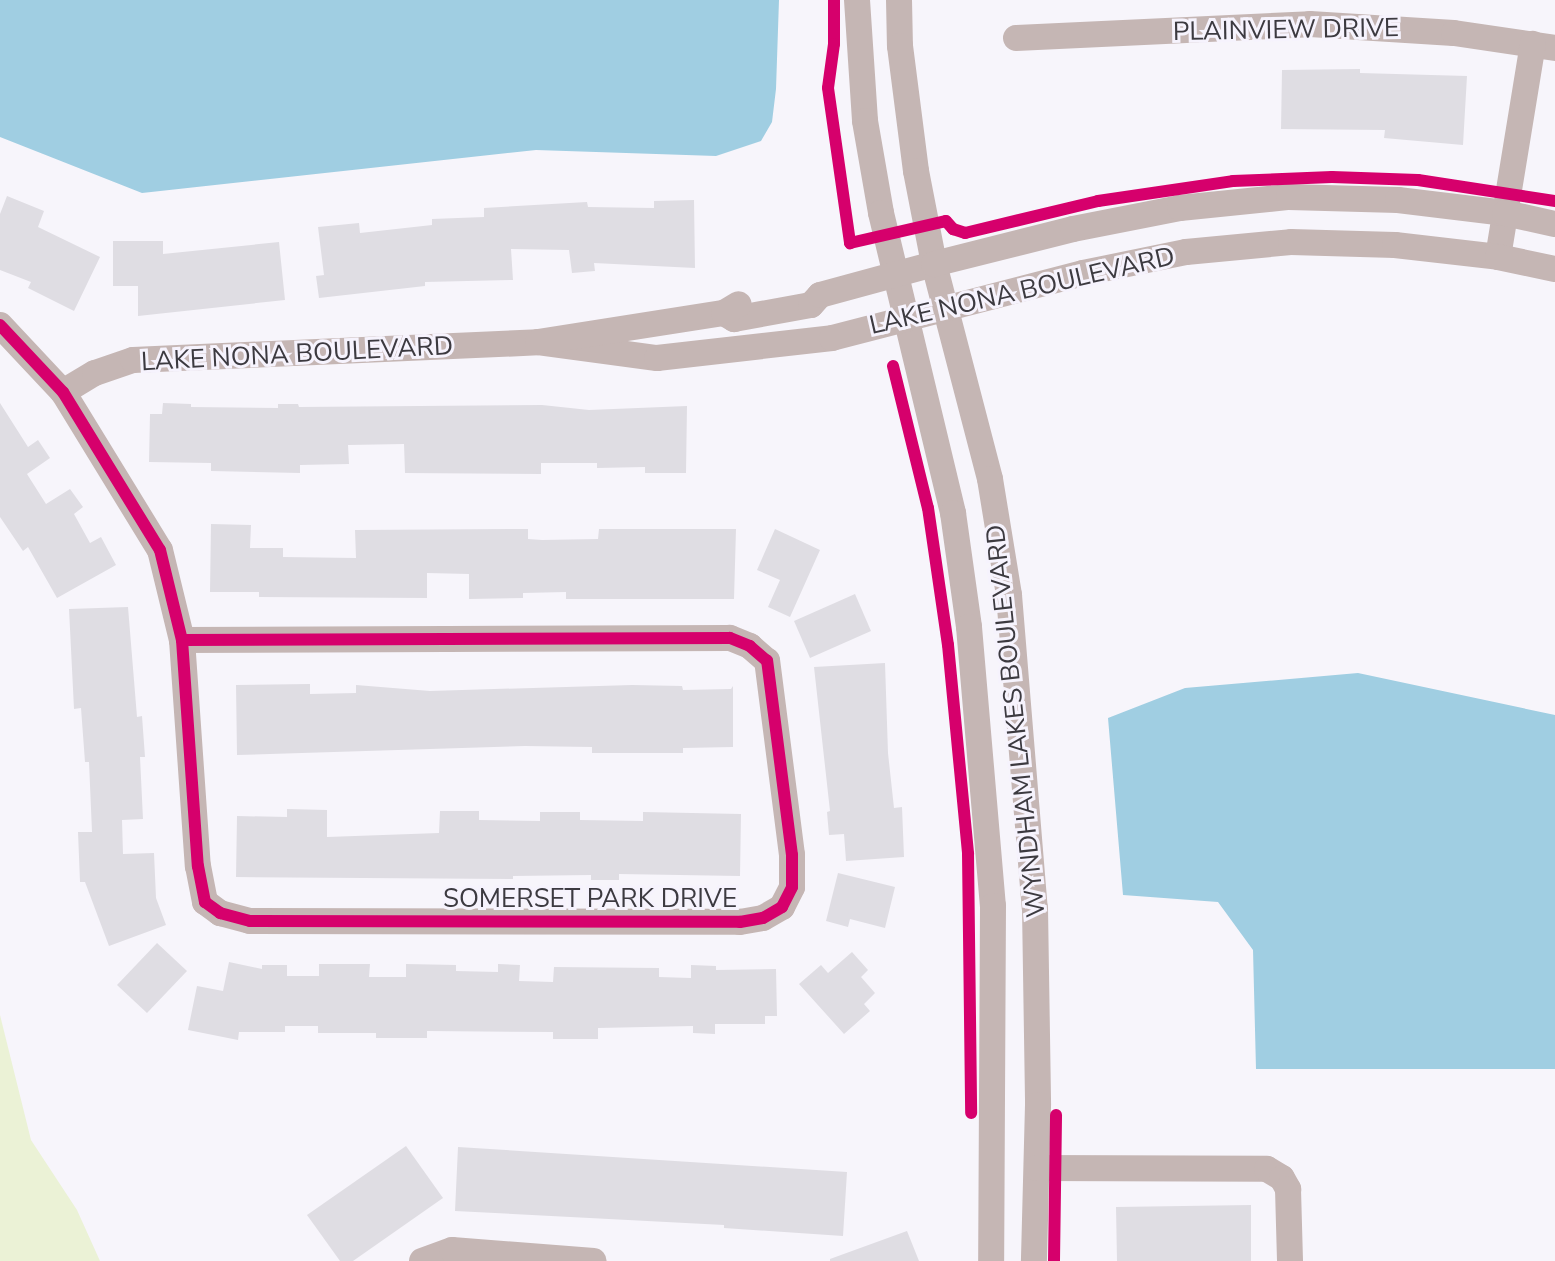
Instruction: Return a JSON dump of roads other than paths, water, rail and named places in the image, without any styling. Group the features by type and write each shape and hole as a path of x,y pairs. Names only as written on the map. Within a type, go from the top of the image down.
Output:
{"street":[{"name":"WYNDHAM LAKES BOULEVARD","path":"857,0 865,121 894,274 953,513 970,642 993,906 991,1261"},
{"name":"WYNDHAM LAKES BOULEVARD","path":"899,0 900,46 916,171 934,264 990,479 1009,595 1035,908 1037,1168 1034,1261"},
{"name":"PLAINVIEW DRIVE","path":"1016,38 1310,24 1428,30 1544,46"},
{"path":"1498,257 1505,213 1544,46"},
{"name":"LAKE NONA BOULEVARD","path":"63,392 95,373 133,360 538,342 724,313 732,306 752,309 808,290 820,295 1073,229 1180,208 1289,197 1398,200 1505,213 1555,224"},
{"name":"LAKE NONA BOULEVARD","path":"538,342 657,358 832,338 945,306 1186,252 1291,242 1395,245 1498,257 1555,269"},
{"path":"752,309 758,347"},
{"name":"SOMERSET PARK DRIVE","path":"0,325 63,392 160,550 182,640 198,866 205,902 220,913 250,921 740,922 763,918 782,907 792,887 792,855 767,661 750,646 730,638 182,640"},
{"path":"1037,1168 1267,1169 1282,1178 1288,1189 1290,1261"},
{"path":"422,1261 452,1250 594,1261"}],"water":[{"path":"0,0 779,0 772,122 761,141 716,156 536,150 142,193 0,137"},
{"path":"1358,673 1555,715 1555,1069 1256,1069 1253,950 1218,902 1123,895 1108,718 1185,688"}]}
